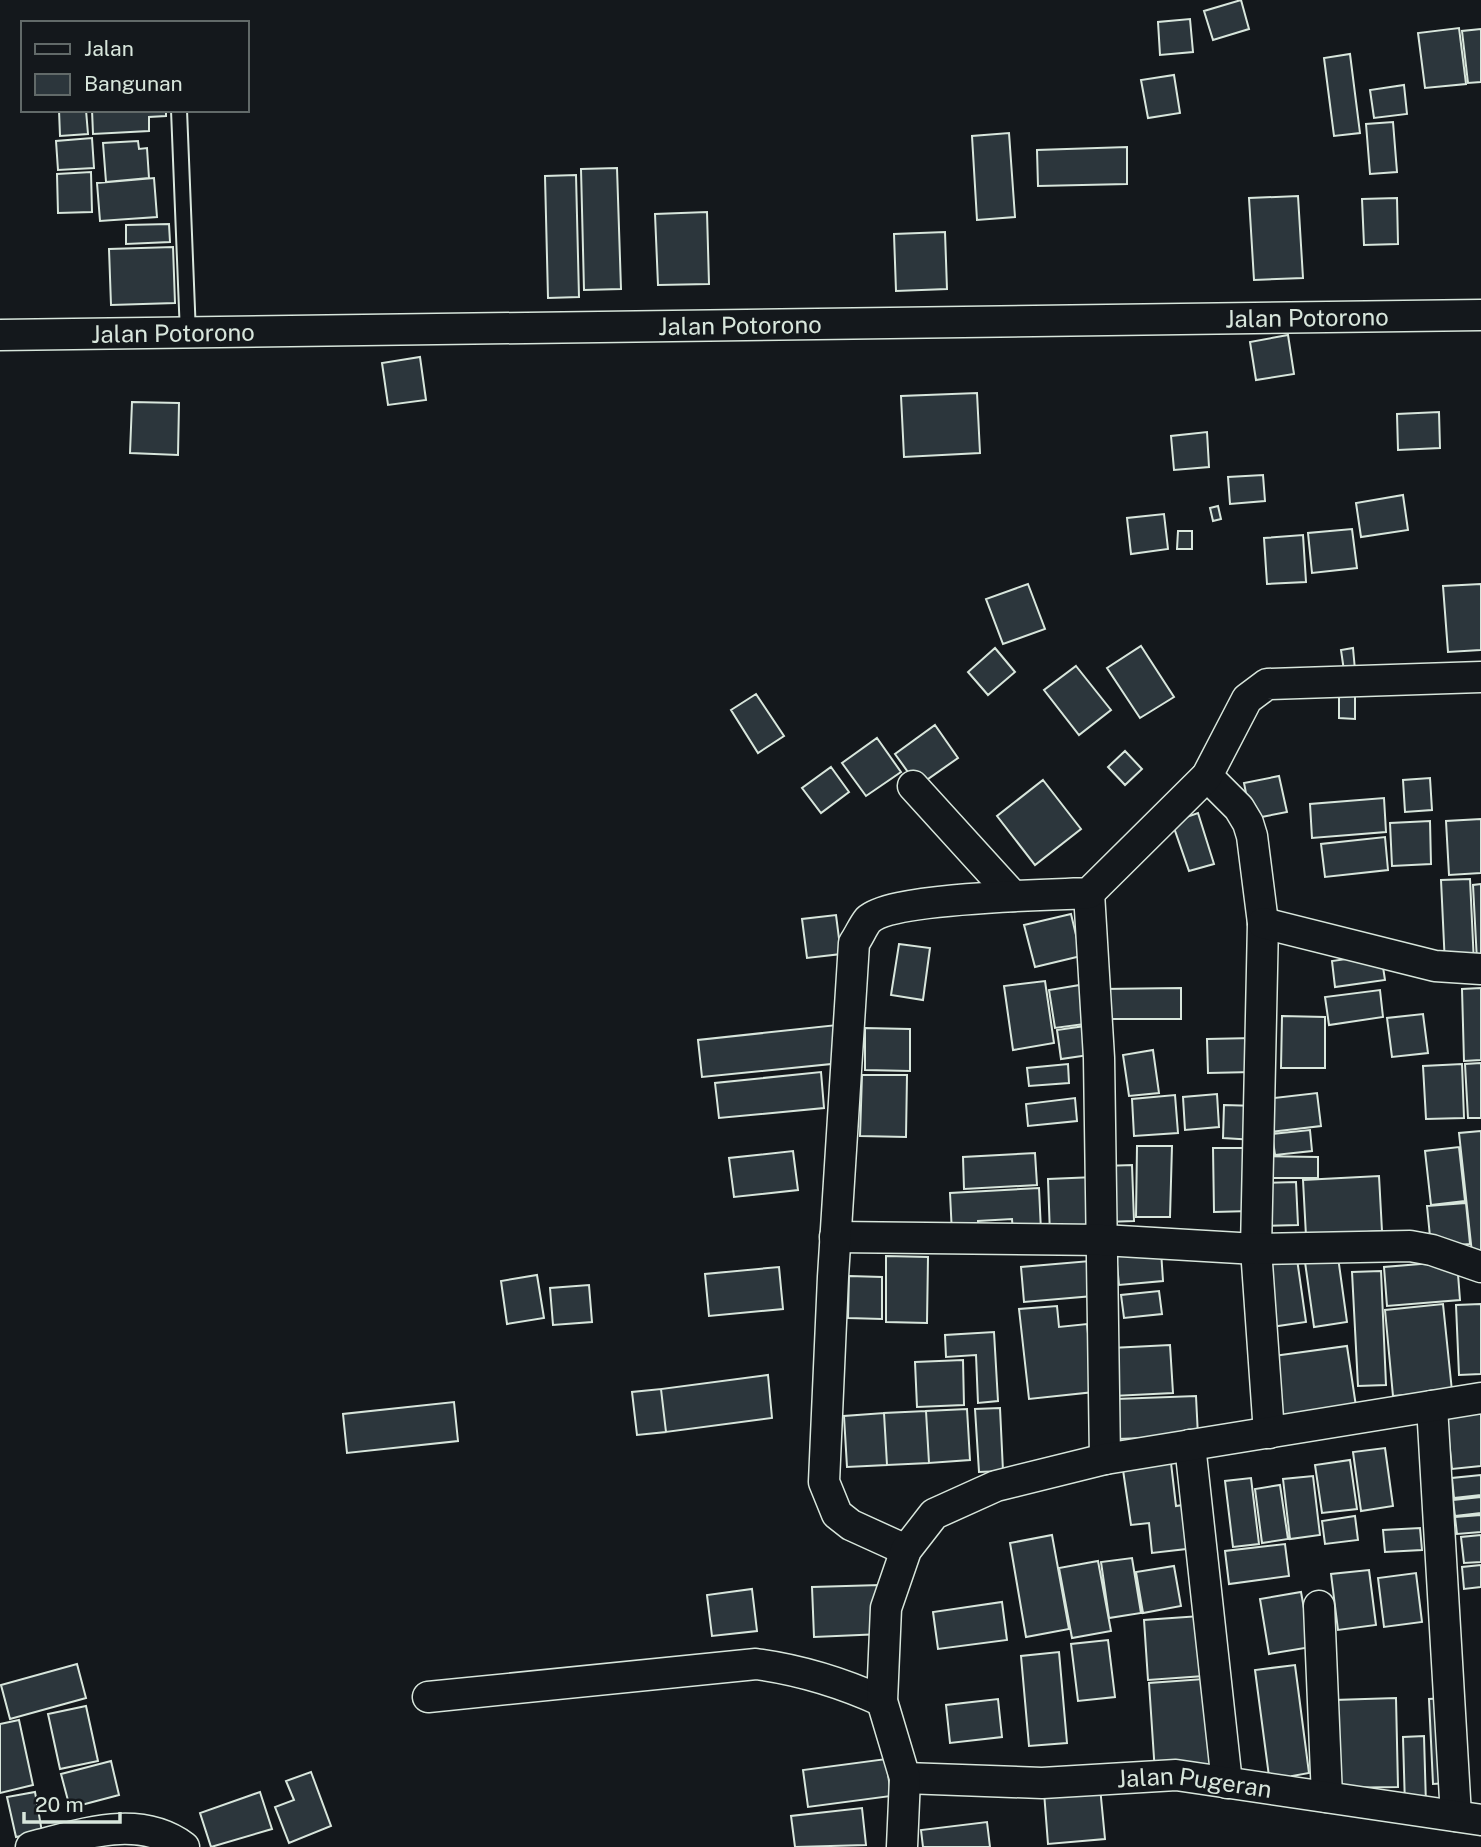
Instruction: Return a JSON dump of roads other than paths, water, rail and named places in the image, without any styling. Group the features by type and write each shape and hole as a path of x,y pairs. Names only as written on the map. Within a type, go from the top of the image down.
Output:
{"street":[{"name":"Jalan Potorono","path":"0,335 1481,315"},
{"path":"906,1550 851,1525 837,1514 824,1482 835,1237 854,943 869,919 889,910 1013,896 1090,893 1208,776 1247,699 1267,684 1481,677"},
{"path":"1208,776 1239,808 1248,823 1263,923 1256,1249 1269,1433"},
{"path":"913,786 1013,896"},
{"path":"1090,893 1098,1058 1105,1460"},
{"path":"1263,923 1435,966 1481,970"},
{"path":"835,1237 1102,1240 1256,1249 1421,1247 1481,1268"},
{"path":"902,1847 905,1778 882,1701 886,1608 906,1550 934,1514 996,1486 1105,1460 1481,1398"},
{"path":"1433,1406 1468,1818"},
{"path":"1190,1446 1227,1783"},
{"path":"1319,1606 1327,1797"},
{"path":"428,1697 756,1664 795,1669 842,1682 882,1701"},
{"name":"Jalan Pugeran","path":"905,1778 1042,1783 1177,1775 1468,1818"},
{"path":"31,1847 92,1832 131,1828 156,1832 184,1847"}],"lane":[{"path":"179,112 188,334"}]}
